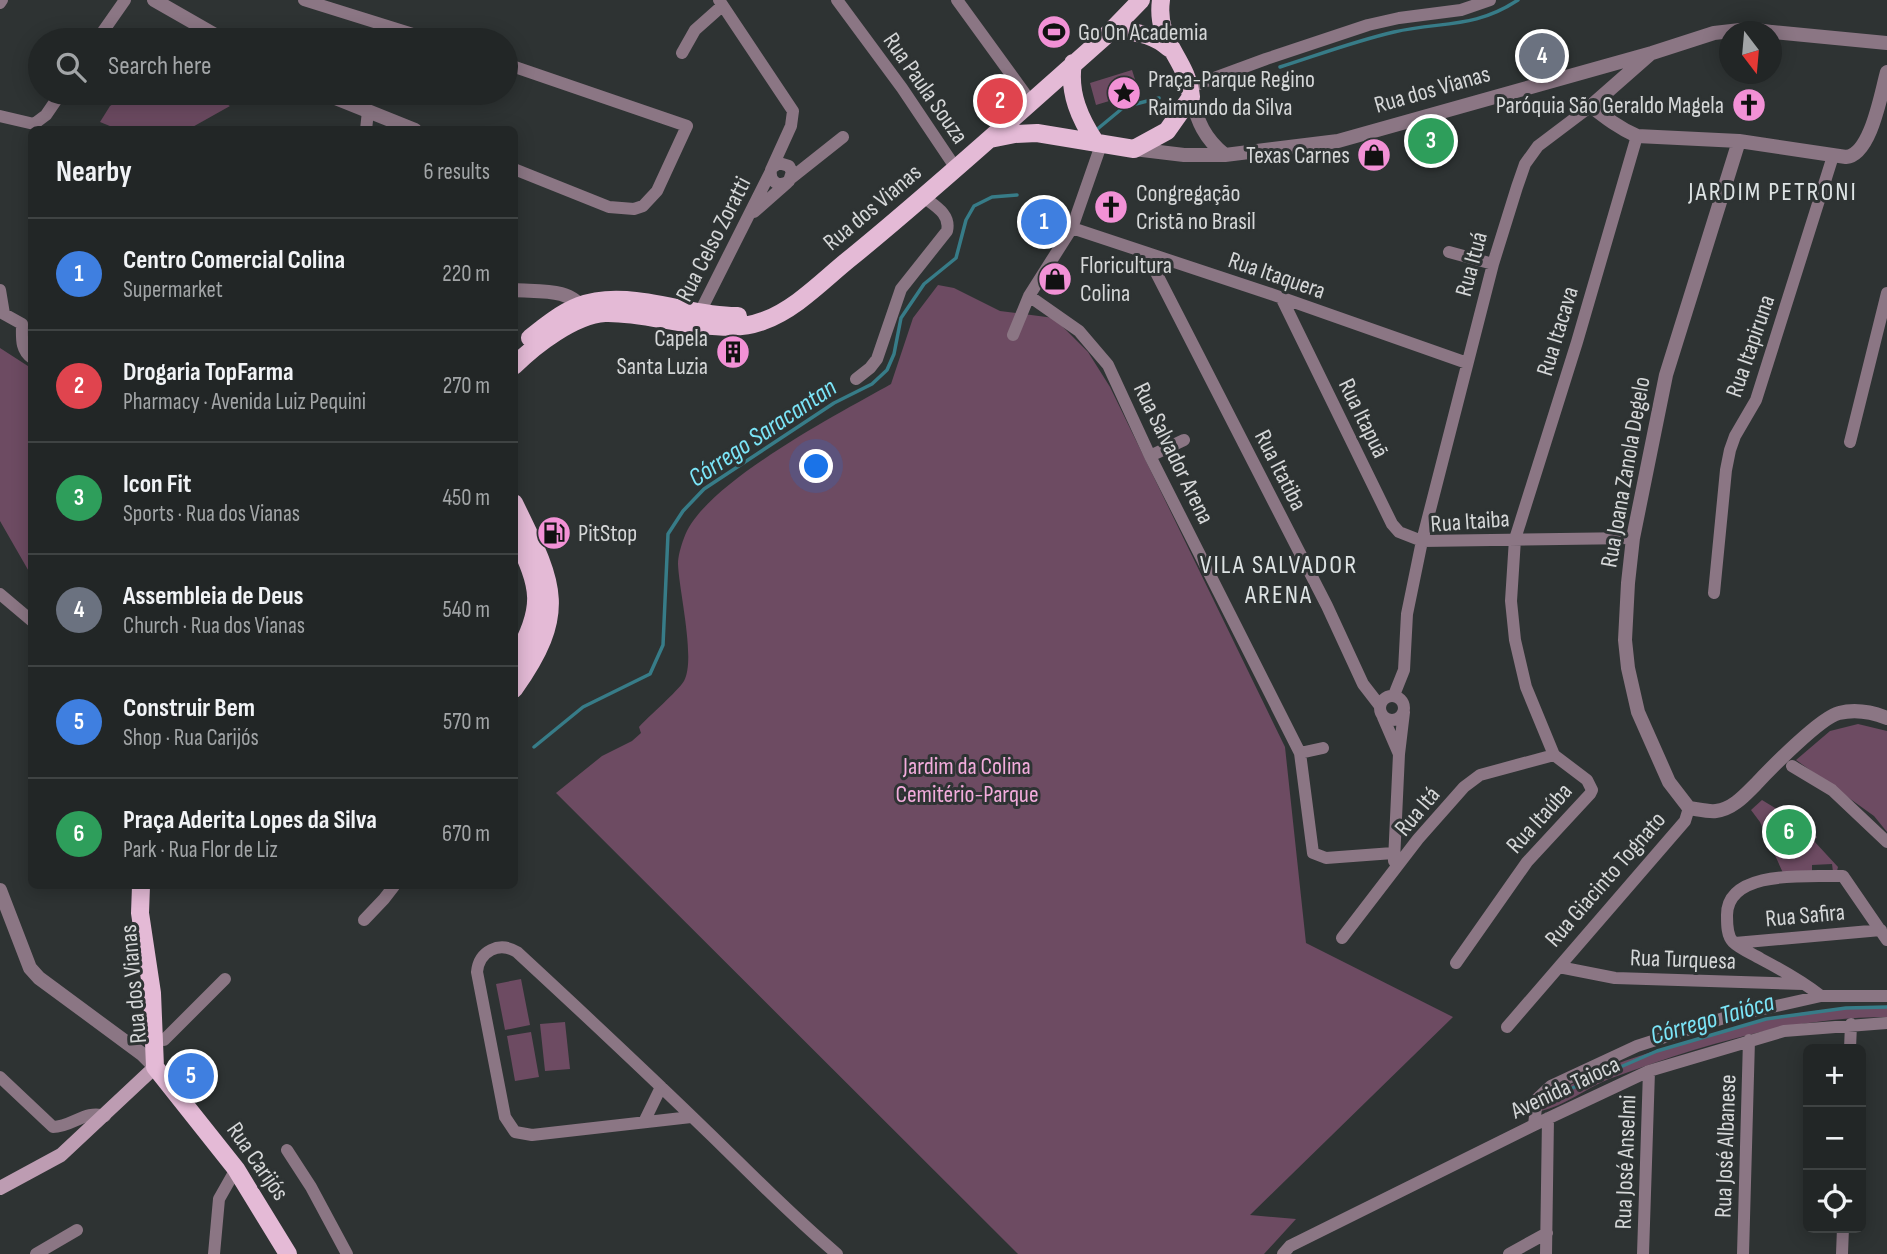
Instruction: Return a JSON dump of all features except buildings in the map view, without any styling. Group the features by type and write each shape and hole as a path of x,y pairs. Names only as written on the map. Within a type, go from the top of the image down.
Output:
{"main road":[{"path":"987,140 1110,32 1141,0"},
{"path":"1161,0 1162,28 1169,48"},
{"path":"1110,32 1146,34 1159,40 1179,60 1191,92 1167,131 1134,149"},
{"path":"1073,63 1072,82 1076,107 1082,122 1098,144"},
{"name":"Rua dos Vianas","path":"518,347 548,323 614,300 697,318 742,315 796,302 987,140 1027,133 1063,136 1134,149"},
{"name":"Rua dos Vianas","path":"518,362 584,311"},
{"path":"518,511 542,561 549,580 551,599 548,625 541,647 518,683"},
{"path":"518,540 533,572 537,604 534,619 518,654"},
{"name":"Rua dos Vianas","path":"141,889 140,913 152,993 159,1072"},
{"name":"Rua dos Vianas","path":"153,889 151,912 163,992 164,1040 159,1072"},
{"path":"0,1188 61,1155 159,1072"},
{"name":"Rua Carijós","path":"159,1072 236,1169 289,1254"}],"street":[{"path":"105,28 125,0"},
{"path":"154,0 203,28"},
{"path":"304,0 394,28"},
{"name":"Rua Paula Souza","path":"837,0 956,167"},
{"path":"957,0 1031,102"},
{"path":"1225,155 1209,142 1196,116 1191,92 1266,59 1368,25 1461,10 1490,0"},
{"path":"682,53 695,30 721,3"},
{"name":"Rua Celso Zoratti","path":"697,318 771,170 791,125 793,111 721,3"},
{"name":"Rua dos Vianas","path":"1134,149 1184,155 1225,155 1338,141 1719,32"},
{"name":"Rua dos Vianas","path":"1782,33 1887,43"},
{"name":"Rua Ituá","path":"1422,541 1493,264 1525,164 1538,146 1591,106 1652,53"},
{"path":"518,68 687,126 651,200 634,209 609,207 518,171"},
{"path":"1591,106 1612,124 1637,136 1739,141 1851,157 1862,148 1887,72"},
{"path":"0,116 34,124 46,115 53,105"},
{"path":"353,105 402,126"},
{"path":"366,126 368,111"},
{"name":"Rua Itacava","path":"1515,539 1577,342 1637,136"},
{"path":"749,217 843,137"},
{"name":"Rua Joana Zanola Degelo","path":"1689,808 1669,782 1638,712 1625,640 1633,538 1666,375 1739,141"},
{"path":"1013,335 1029,296 1072,228 1098,144"},
{"name":"Rua Itapiruna","path":"1714,593 1730,450 1756,400 1833,156"},
{"path":"782,163 789,166 792,172 789,181 777,184 772,180 771,170 782,163"},
{"path":"856,379 877,359 901,289 947,231 948,220 944,214 922,196"},
{"name":"Rua Itaquera","path":"1072,228 1467,363"},
{"path":"1449,252 1493,264"},
{"name":"Rua Itatiba","path":"1146,253 1327,606 1363,684 1381,711 1399,754"},
{"path":"518,289 569,295 584,311"},
{"path":"0,290 5,314 22,324 22,344 28,355"},
{"path":"1850,442 1887,293"},
{"name":"Rua Salvador Arena","path":"1029,296 1079,331 1108,365 1150,456 1300,753 1313,853 1326,858 1394,853"},
{"name":"Rua Itapuã","path":"1282,299 1392,524 1399,531 1422,541"},
{"path":"1150,456 1184,440"},
{"name":"Rua Itaiba","path":"1395,872 1395,824 1407,614 1422,541 1633,538"},
{"name":"Rua Itaúba","path":"1455,963 1527,862 1590,794 1591,785 1587,780 1554,755 1526,687 1515,640 1511,601 1515,539"},
{"path":"0,594 28,618"},
{"path":"1384,698 1401,704 1395,720 1381,711 1384,698"},
{"name":"Rua Giacinto Tognato","path":"1507,1027 1685,821 1689,808 1716,811 1731,806 1780,759 1831,716 1854,711 1873,712 1887,718"},
{"path":"1300,753 1323,748"},
{"name":"Rua Itá","path":"1342,938 1418,839 1464,788 1480,775 1554,755"},
{"path":"1792,766 1832,790 1887,842"},
{"path":"1395,824 1418,839"},
{"path":"1821,996 1807,985 1734,943 1728,929 1727,911 1742,889 1752,883 1781,878 1843,876 1884,935"},
{"path":"364,919 392,889"},
{"path":"0,890 30,968 39,978 142,1054 159,1072"},
{"name":"Rua Safira","path":"1734,943 1884,935"},
{"path":"691,1117 532,1135 516,1132 505,1117 477,972 480,958 493,948 509,948 517,952 661,1087 747,1172 837,1254"},
{"name":"Rua Turquesa","path":"1559,967 1615,978 1807,985"},
{"path":"164,1040 225,979"},
{"path":"1534,1125 1537,1099 1552,1086 1637,1046 1727,1017 1821,996 1887,996"},
{"name":"Avenida Taioca","path":"1283,1254 1290,1246 1649,1071 1784,1031 1887,1023"},
{"path":"1850,1044 1851,1024"},
{"name":"Rua José Albanese","path":"1745,1252 1749,1040"},
{"name":"Rua José Anselmi","path":"1643,1254 1649,1071"},
{"path":"0,1077 53,1127 62,1127 92,1113 105,1116"},
{"path":"644,1122 661,1087"},
{"path":"1546,1254 1548,1118"},
{"path":"287,1150 311,1187 347,1254"},
{"path":"214,1254 219,1199 236,1169"},
{"path":"36,1254 77,1230"},
{"path":"1509,1254 1547,1233"},
{"path":"1842,1254 1843,1233"}],"green space":[{"path":"1132,70 1139,92 1096,105 1090,83"},
{"path":"110,106 230,106 194,126 110,126 100,122"},
{"name":"Jardim da Colina Cemitério-Parque","path":"938,285 954,288 1000,311 1054,318 1088,352 1110,387 1285,747 1306,943 1453,1017 1250,1215 1296,1219 1264,1254 1018,1254 556,793 602,756 632,741 641,733 639,727 684,681 688,642 678,561 684,538 696,517 744,473 808,431 891,384 913,318"},
{"path":"0,348 28,366 28,570 0,521"},
{"path":"1858,724 1887,731 1887,832 1874,816 1796,760 1830,731"},
{"path":"1762,800 1808,828 1817,837 1814,841 1838,867 1837,871 1833,872 1832,864 1812,865 1812,872 1783,873 1760,822 1751,810"},
{"path":"521,979 530,1025 505,1030 496,984"},
{"path":"1858,1007 1887,1007 1887,1017 1815,1022 1711,1045 1609,1079 1541,1111 1540,1106 1566,1088 1595,1073 1640,1056 1763,1020"},
{"path":"565,1022 570,1069 545,1071 540,1024"},
{"path":"531,1032 539,1077 515,1081 507,1036"}],"waterway":[{"name":"Córrego Saracantan","path":"1280,67 1394,32 1487,16 1518,0"},
{"name":"Córrego Saracantan","path":"1095,131 1124,107 1159,98"},
{"name":"Córrego Saracantan","path":"534,747 583,707 650,674 663,645 668,534 683,511 704,489 834,403 872,384 887,370 894,354 901,318 924,284 956,258 966,220 974,206 992,197 1017,195"},
{"name":"Córrego Taióca","path":"1554,1096 1657,1051 1766,1019 1846,1008 1887,1007"}],"place":[{"name":"Go On Academia","path":"1054,32"},
{"name":"Assembleia de Deus","path":"1542,56"},
{"name":"Praça-Parque Regino Raimundo da Silva","path":"1124,93"},
{"name":"Drogaria TopFarma","path":"1000,101"},
{"name":"Paróquia São Geraldo Magela","path":"1749,105"},
{"name":"Icon Fit","path":"1431,141"},
{"name":"Texas Carnes","path":"1374,155"},
{"name":"Congregação Cristã no Brasil","path":"1111,207"},
{"name":"Centro Comercial Colina","path":"1044,222"},
{"name":"Floricultura Colina","path":"1055,279"},
{"name":"Capela Santa Luzia","path":"733,352"},
{"name":"PitStop","path":"554,533"},
{"name":"Praça Aderita Lopes da Silva","path":"1789,832"},
{"name":"Construir Bem","path":"191,1076"}],"district":[{"name":"JARDIM PETRONI","path":"1773,191"},
{"name":"VILA SALVADOR ARENA","path":"1279,579"}]}
